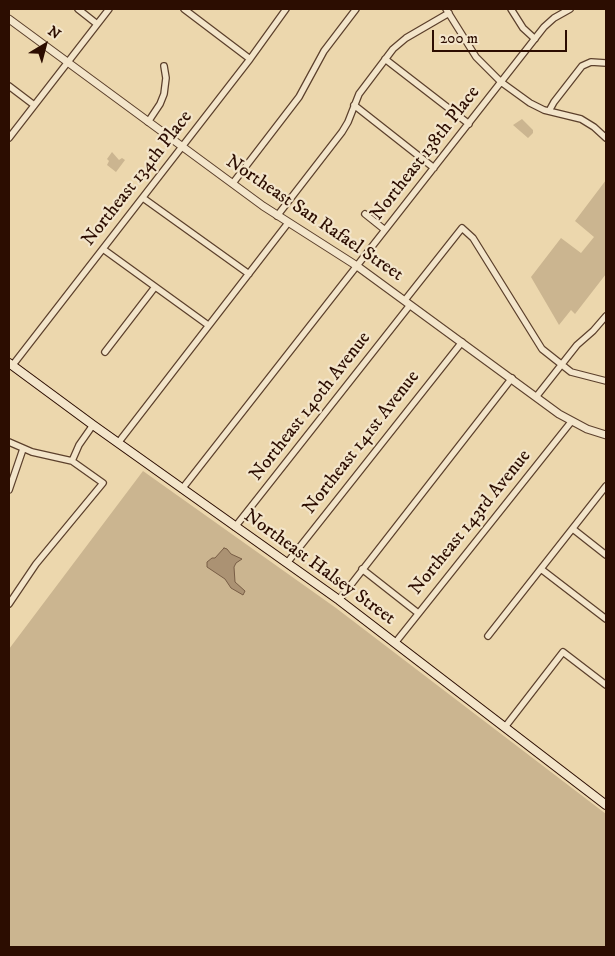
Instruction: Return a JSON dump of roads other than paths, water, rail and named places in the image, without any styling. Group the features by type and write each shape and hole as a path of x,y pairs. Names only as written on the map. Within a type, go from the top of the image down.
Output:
{"main road":[{"name":"Northeast Halsey Street","path":"11,365 339,600 606,805"}],"street":[{"path":"78,9 97,24"},
{"path":"9,138 109,9"},
{"path":"184,9 250,59"},
{"name":"Northeast 134th Place","path":"11,365 183,147 286,9"},
{"path":"232,183 299,97 324,51 356,9"},
{"path":"511,9 523,28 535,39"},
{"name":"Northeast 138th Place","path":"182,489 535,39 549,22 570,9"},
{"path":"277,216 342,132 359,94 386,59 401,41 447,11 476,57 502,82 530,103 550,111 581,119 606,138"},
{"name":"Northeast San Rafael Street","path":"9,19 277,216 357,266 571,422 606,435"},
{"path":"386,59 469,124"},
{"path":"550,111 554,102 582,66 592,62 606,63"},
{"path":"148,122 164,94 166,83 164,66"},
{"path":"9,86 34,105"},
{"path":"354,106 434,168"},
{"path":"143,198 249,274"},
{"path":"365,214 385,230"},
{"path":"118,443 288,223"},
{"name":"Northeast 140th Avenue","path":"235,527 408,302 462,228 473,238 538,346 561,365"},
{"path":"103,250 208,325"},
{"path":"105,352 155,287"},
{"path":"536,397 577,346 606,316"},
{"name":"Northeast 141st Avenue","path":"287,563 462,342"},
{"path":"561,365 571,372 605,381"},
{"path":"339,600 512,378"},
{"name":"Northeast 143rd Avenue","path":"395,643 571,422"},
{"path":"72,461 79,445 93,425"},
{"path":"9,442 24,449 41,450 72,461 103,483 36,564 9,604"},
{"path":"9,490 24,449"},
{"path":"488,636 606,488"},
{"path":"573,529 606,555"},
{"path":"362,569 418,613"},
{"path":"541,569 606,619"},
{"path":"505,727 563,652 606,686"}]}
